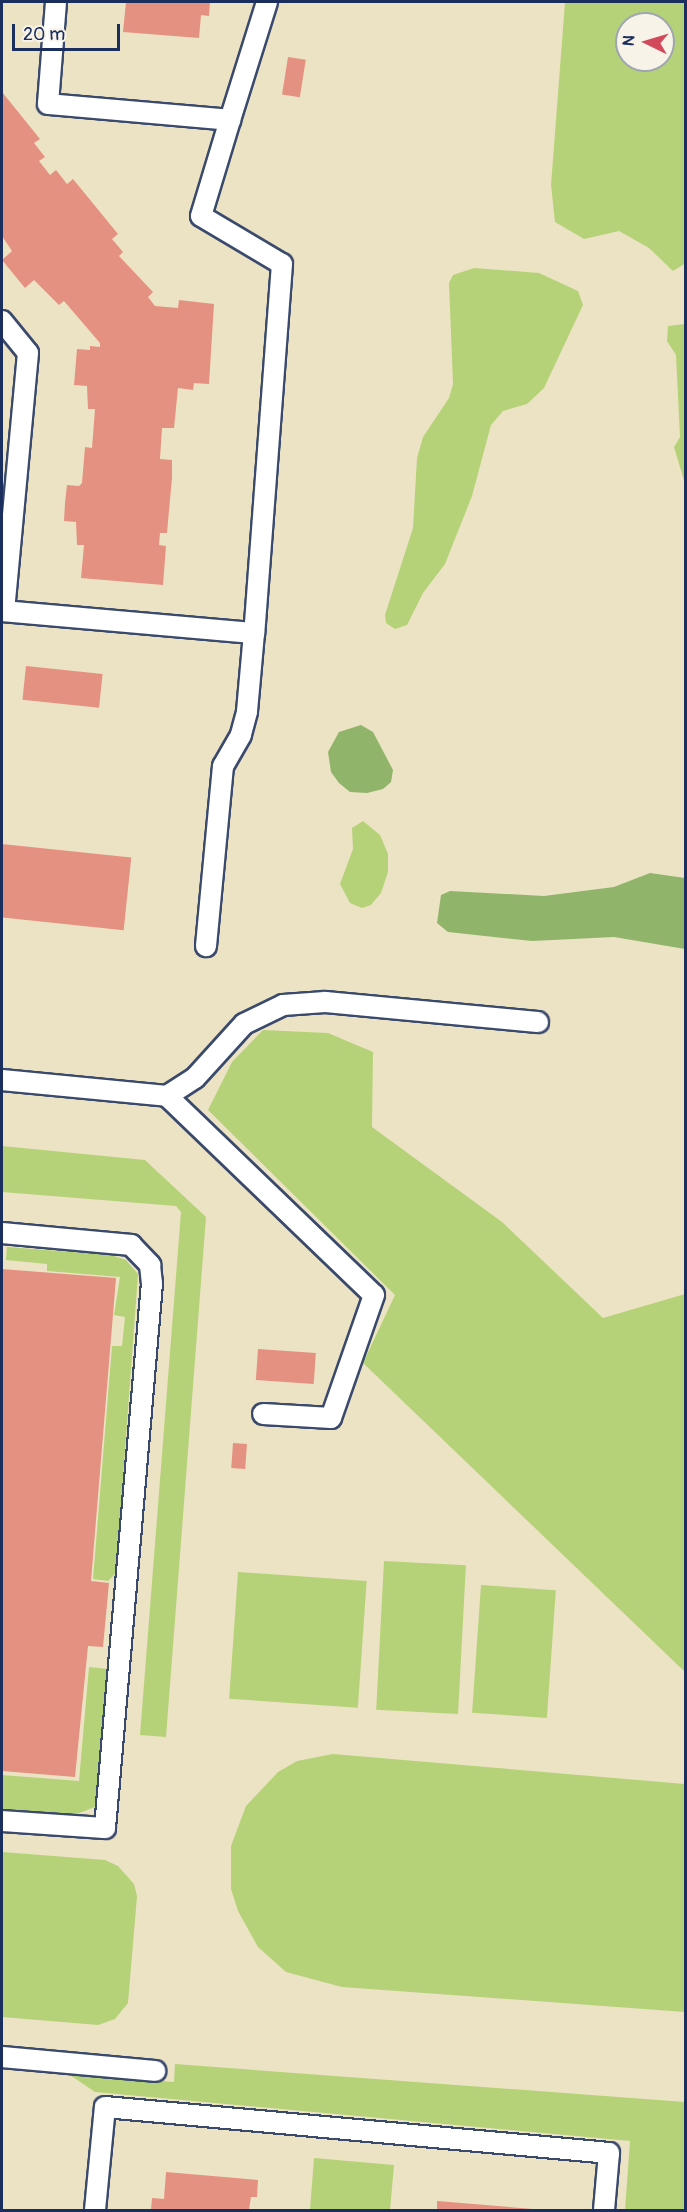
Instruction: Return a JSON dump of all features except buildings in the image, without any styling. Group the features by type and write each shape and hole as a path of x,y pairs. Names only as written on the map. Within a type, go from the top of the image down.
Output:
{"lane":[{"path":"56,2 48,104 230,120"},
{"path":"206,946 224,766 241,735 247,712 282,264 201,216 267,2"},
{"path":"2,321 28,353 3,611 254,633"},
{"path":"2,1080 167,1096 195,1078 244,1024 283,1005 325,1002 538,1022"},
{"path":"167,1096 374,1295 331,1418 263,1414"},
{"path":"2,1233 130,1245 150,1265 152,1283 105,1828 2,1821"},
{"path":"2,2057 155,2071"},
{"path":"95,2211 105,2107 609,2153 604,2211"}],"green space":[{"path":"565,2 685,2 686,263 673,271 649,248 619,231 584,239 555,222 551,185"},
{"path":"474,268 539,273 578,291 583,305 544,388 527,404 503,411 491,425 472,496 445,564 423,593 407,625 395,629 386,623 385,615 413,528 417,458 423,437 449,398 453,384 449,283 453,275"},
{"path":"686,324 685,484 674,447 680,437 676,355 667,341 668,326"},
{"path":"361,725 373,732 393,770 391,782 383,789 367,793 350,792 339,783 331,772 328,752 339,732"},
{"path":"363,821 380,835 388,854 388,872 381,893 371,905 362,908 350,903 340,884 353,849 352,828"},
{"path":"650,873 685,878 685,949 614,937 532,941 448,932 437,923 441,895 450,891 544,896 614,887"},
{"path":"263,1030 328,1033 373,1052 372,1127 502,1222 603,1318 685,1294 685,1672 363,1363 395,1295 208,1110 232,1062"},
{"path":"2,1146 145,1160 206,1217 166,1737 140,1735 181,1212 176,1206 2,1192"},
{"path":"7,1247 111,1255 126,1260 138,1274 116,1573 108,1581 93,1579 112,1346 122,1346 125,1317 114,1315 120,1277 47,1271 47,1264 6,1260"},
{"path":"384,1561 466,1565 458,1714 376,1710"},
{"path":"238,1572 367,1581 358,1708 229,1699"},
{"path":"481,1585 556,1590 547,1718 472,1713"},
{"path":"89,1667 108,1669 95,1807 74,1815 2,1810 2,1775 79,1781"},
{"path":"333,1754 685,1784 685,2012 342,1987 286,1972 258,1947 238,1911 231,1889 231,1846 246,1806 278,1772 297,1761"},
{"path":"2,1852 105,1860 118,1866 134,1884 137,1896 128,2003 115,2019 98,2025 2,2017"},
{"path":"175,2064 685,2102 685,2210 625,2210 630,2141 95,2092 70,2075 174,2082"},
{"path":"314,2158 394,2165 390,2210 310,2210"}]}
